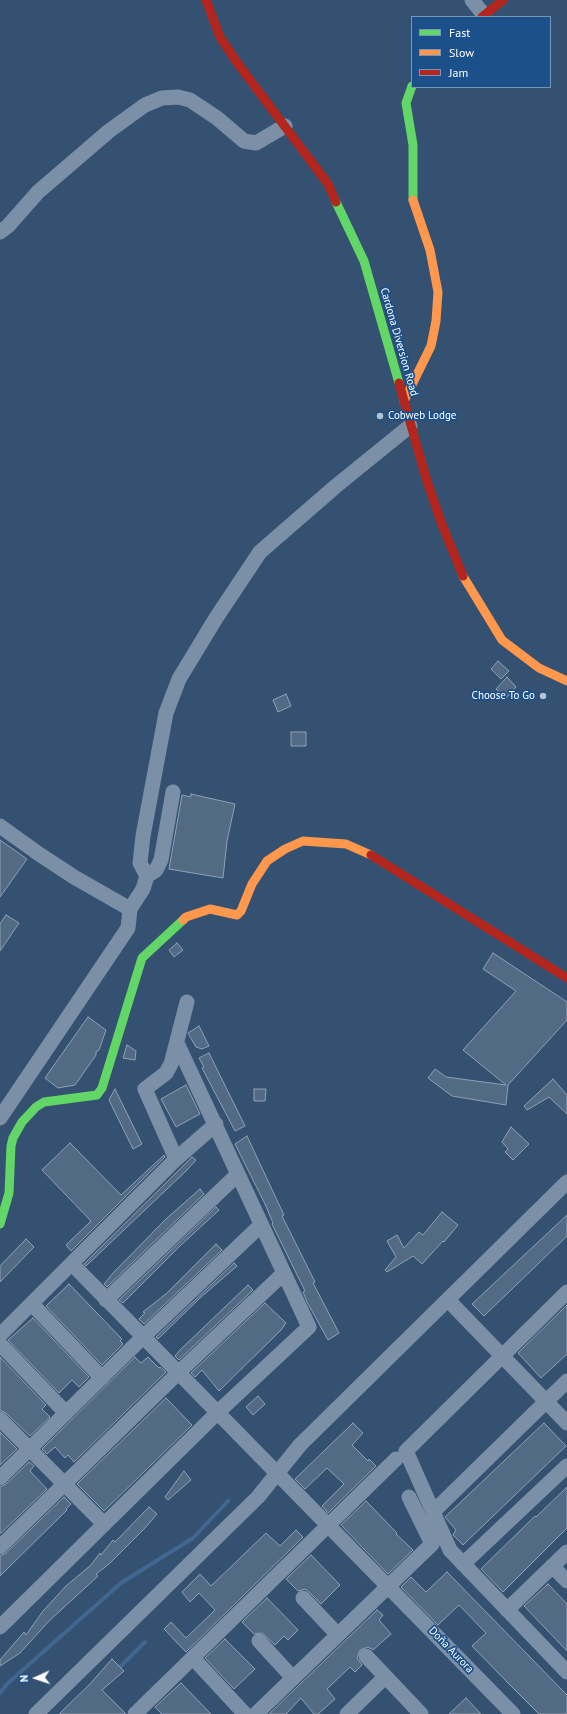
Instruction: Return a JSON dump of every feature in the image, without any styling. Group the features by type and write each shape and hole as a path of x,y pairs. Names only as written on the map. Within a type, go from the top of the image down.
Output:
{"street":[{"name":"Cardona Diversion Road","path":"206,0 220,37 238,64 328,184 364,261 410,426 441,522 464,578 502,640 539,668 567,681"},
{"path":"472,0 483,16 503,0"},
{"path":"404,401 431,346 436,321 438,292 430,250 413,204 412,145 406,103 411,88"},
{"path":"0,232 8,226 38,192 109,131 145,105 162,98 178,97 190,100 217,118 244,141 256,143 285,126"},
{"path":"147,876 140,863 143,836 166,713 179,679 224,606 260,552 336,486 410,426"},
{"path":"0,1118 128,928 130,909 143,888 147,876 156,870 161,860 172,792"},
{"path":"0,826 74,877 130,909"},
{"path":"0,1224 9,1193 11,1146 19,1127 36,1107 44,1102 97,1095 102,1088 113,1048 142,958 186,917 210,909 237,915 242,911 252,884 267,862 285,849 303,841 346,844 380,859 470,914 567,978"},
{"path":"176,1159 145,1089 166,1073 171,1064 187,1002"},
{"path":"0,1627 217,1413 309,1327 216,1124 177,1043"},
{"path":"0,1335 176,1159 216,1124"},
{"path":"106,1300 238,1174"},
{"path":"36,1714 270,1485 276,1474 300,1446 449,1301 567,1182"},
{"path":"0,1478 143,1337 261,1225"},
{"name":"Doña Aurora","path":"72,1264 276,1474 513,1714"},
{"path":"0,1547 178,1373 284,1273"},
{"path":"567,1292 406,1451 450,1550 567,1672"},
{"path":"449,1301 567,1423"},
{"path":"32,1304 102,1378"},
{"path":"0,1344 66,1413"},
{"path":"433,1512 567,1381"},
{"path":"0,1419 104,1524"},
{"path":"135,1714 396,1459"},
{"path":"463,1564 567,1466"},
{"path":"256,1714 432,1544 409,1497"},
{"path":"507,1610 567,1552"},
{"path":"552,1566 567,1581"},
{"path":"303,1598 338,1635"},
{"path":"259,1641 293,1678"},
{"path":"366,1656 421,1714"},
{"path":"193,1658 245,1714"},
{"path":"347,1714 385,1677"}],"building":[{"path":"498,661 509,671 501,679 491,669"},
{"path":"507,677 516,687 506,698 496,689"},
{"path":"286,694 291,706 278,712 273,700"},
{"path":"291,732 306,732 306,746 291,746"},
{"path":"191,794 235,804 227,841 223,878 169,869 182,795 191,797"},
{"path":"0,840 27,859 0,897"},
{"path":"6,915 19,923 0,951 0,924"},
{"path":"177,943 183,950 174,957 169,950"},
{"path":"493,953 567,1002 567,1020 508,1085 506,1105 452,1096 428,1078 435,1069 446,1077 506,1085 463,1050 516,991 483,969"},
{"path":"88,1017 106,1030 99,1050 96,1052 96,1055 75,1085 58,1088 45,1078"},
{"path":"199,1026 209,1046 202,1049 196,1047 188,1033"},
{"path":"127,1045 136,1051 135,1060 123,1058"},
{"path":"209,1053 245,1126 235,1131 202,1068 204,1067 199,1058"},
{"path":"553,1079 567,1095 567,1114 549,1097 527,1110 524,1106"},
{"path":"186,1085 200,1114 176,1127 161,1099"},
{"path":"115,1089 142,1144 133,1149 109,1100"},
{"path":"254,1089 266,1089 265,1101 254,1101"},
{"path":"511,1127 529,1144 513,1160 505,1152 508,1149 502,1142"},
{"path":"247,1136 284,1215 282,1216 315,1282 313,1283 339,1333 328,1340 307,1302 303,1292 305,1291 272,1224 273,1223 265,1204 235,1144"},
{"path":"70,1143 121,1195 164,1155 165,1157 71,1251 66,1245 91,1221 42,1170"},
{"path":"192,1157 196,1160 187,1170 86,1266 84,1264"},
{"path":"200,1189 204,1194 107,1287 104,1284 114,1272 166,1219"},
{"path":"216,1207 219,1210 180,1246 123,1303 119,1300"},
{"path":"442,1212 458,1225 444,1242 443,1241 422,1264 413,1256 387,1272 385,1270 396,1257 387,1241 397,1235 404,1248 419,1232 423,1235"},
{"path":"567,1215 567,1236 484,1316 472,1304"},
{"path":"26,1239 34,1247 0,1282 0,1266"},
{"path":"216,1244 222,1250 144,1324 139,1319 145,1313 143,1312 167,1293"},
{"path":"234,1263 237,1266 200,1298 158,1339 156,1337"},
{"path":"69,1284 122,1339 120,1341 123,1344 102,1365 46,1306"},
{"path":"248,1285 253,1290 179,1360 175,1356 180,1350"},
{"path":"265,1303 286,1323 281,1330 219,1391 202,1370 195,1377 191,1373"},
{"path":"567,1305 567,1354 541,1378 518,1353"},
{"path":"33,1318 89,1377 79,1387 72,1380 59,1393 8,1340"},
{"path":"0,1357 46,1405 42,1409 50,1417 30,1436 6,1413 0,1410"},
{"path":"135,1357 141,1363 148,1357 159,1368 160,1367 166,1372 74,1462 68,1455 65,1458 55,1447 47,1454 42,1449"},
{"path":"258,1396 265,1404 253,1415 246,1407"},
{"path":"166,1398 192,1425 104,1511 77,1484"},
{"path":"353,1423 363,1433 352,1445 368,1461 369,1459 376,1466 328,1513 322,1506 344,1484 327,1468 305,1489 295,1479"},
{"path":"544,1423 566,1446 463,1545 453,1535 456,1530 445,1517"},
{"path":"0,1432 17,1449 0,1465"},
{"path":"29,1462 34,1466 30,1471 47,1489 0,1534 0,1487 6,1484"},
{"path":"184,1471 191,1480 168,1500 165,1497"},
{"path":"567,1487 567,1528 503,1592 481,1569"},
{"path":"64,1497 71,1504 66,1509 67,1510 0,1576 0,1556 6,1553"},
{"path":"366,1501 413,1550 388,1574 341,1525"},
{"path":"149,1507 157,1514 145,1528 109,1564 96,1574 98,1576 50,1620 20,1653 0,1666 0,1660 24,1632 26,1635 43,1611 66,1586 91,1565 113,1540 115,1542"},
{"path":"296,1530 303,1537 186,1652 164,1629 171,1622 186,1638 215,1610 199,1593 190,1602 182,1592 200,1574 211,1586 266,1533 280,1546"},
{"path":"311,1555 340,1585 321,1604 305,1589 298,1591 286,1579"},
{"path":"447,1572 567,1695 567,1714 539,1714 511,1686 472,1646 486,1633 459,1605 438,1625 401,1587 411,1577 426,1592"},
{"path":"548,1584 567,1604 567,1651 524,1606"},
{"path":"267,1598 298,1630 288,1640 284,1636 275,1645 262,1633 254,1634 242,1622"},
{"path":"377,1610 383,1615 379,1620 391,1634 373,1650 368,1647 360,1650 357,1658 362,1665 355,1672 350,1667 327,1689 335,1699 318,1714 314,1714 301,1698 286,1714 269,1714"},
{"path":"225,1639 255,1669 234,1689 205,1658"},
{"path":"112,1659 124,1671 102,1690 126,1714 59,1714 90,1684"},
{"path":"181,1683 211,1714 162,1714 155,1707"},
{"path":"466,1698 481,1714 449,1714"}],"waterway":[{"path":"0,1693 7,1684 121,1583 193,1538 228,1501"},
{"path":"117,1670 145,1642"}],"traffic: fast":[{"path":"411,88 406,103 413,145 413,200"},
{"path":"336,202 364,261 399,383"},
{"path":"0,1224 9,1193 11,1146 13,1138 22,1122 36,1107 44,1102 97,1095 102,1088 142,958 183,920"}],"traffic: slow":[{"path":"404,401 431,346 436,321 438,292 430,250 413,200"},
{"path":"463,576 502,640 539,668 567,681"},
{"path":"183,920 186,917 210,909 237,915 241,911 252,884 267,861 285,849 303,841 346,844 371,855"}],"traffic: jam":[{"path":"206,0 220,37 238,64 328,184 336,202"},
{"path":"483,16 503,0"},
{"path":"399,383 426,478 441,522 463,576"},
{"path":"371,855 567,978"}],"place":[{"name":"Cobweb Lodge","path":"380,416"},
{"name":"Choose To Go","path":"543,696"}]}
